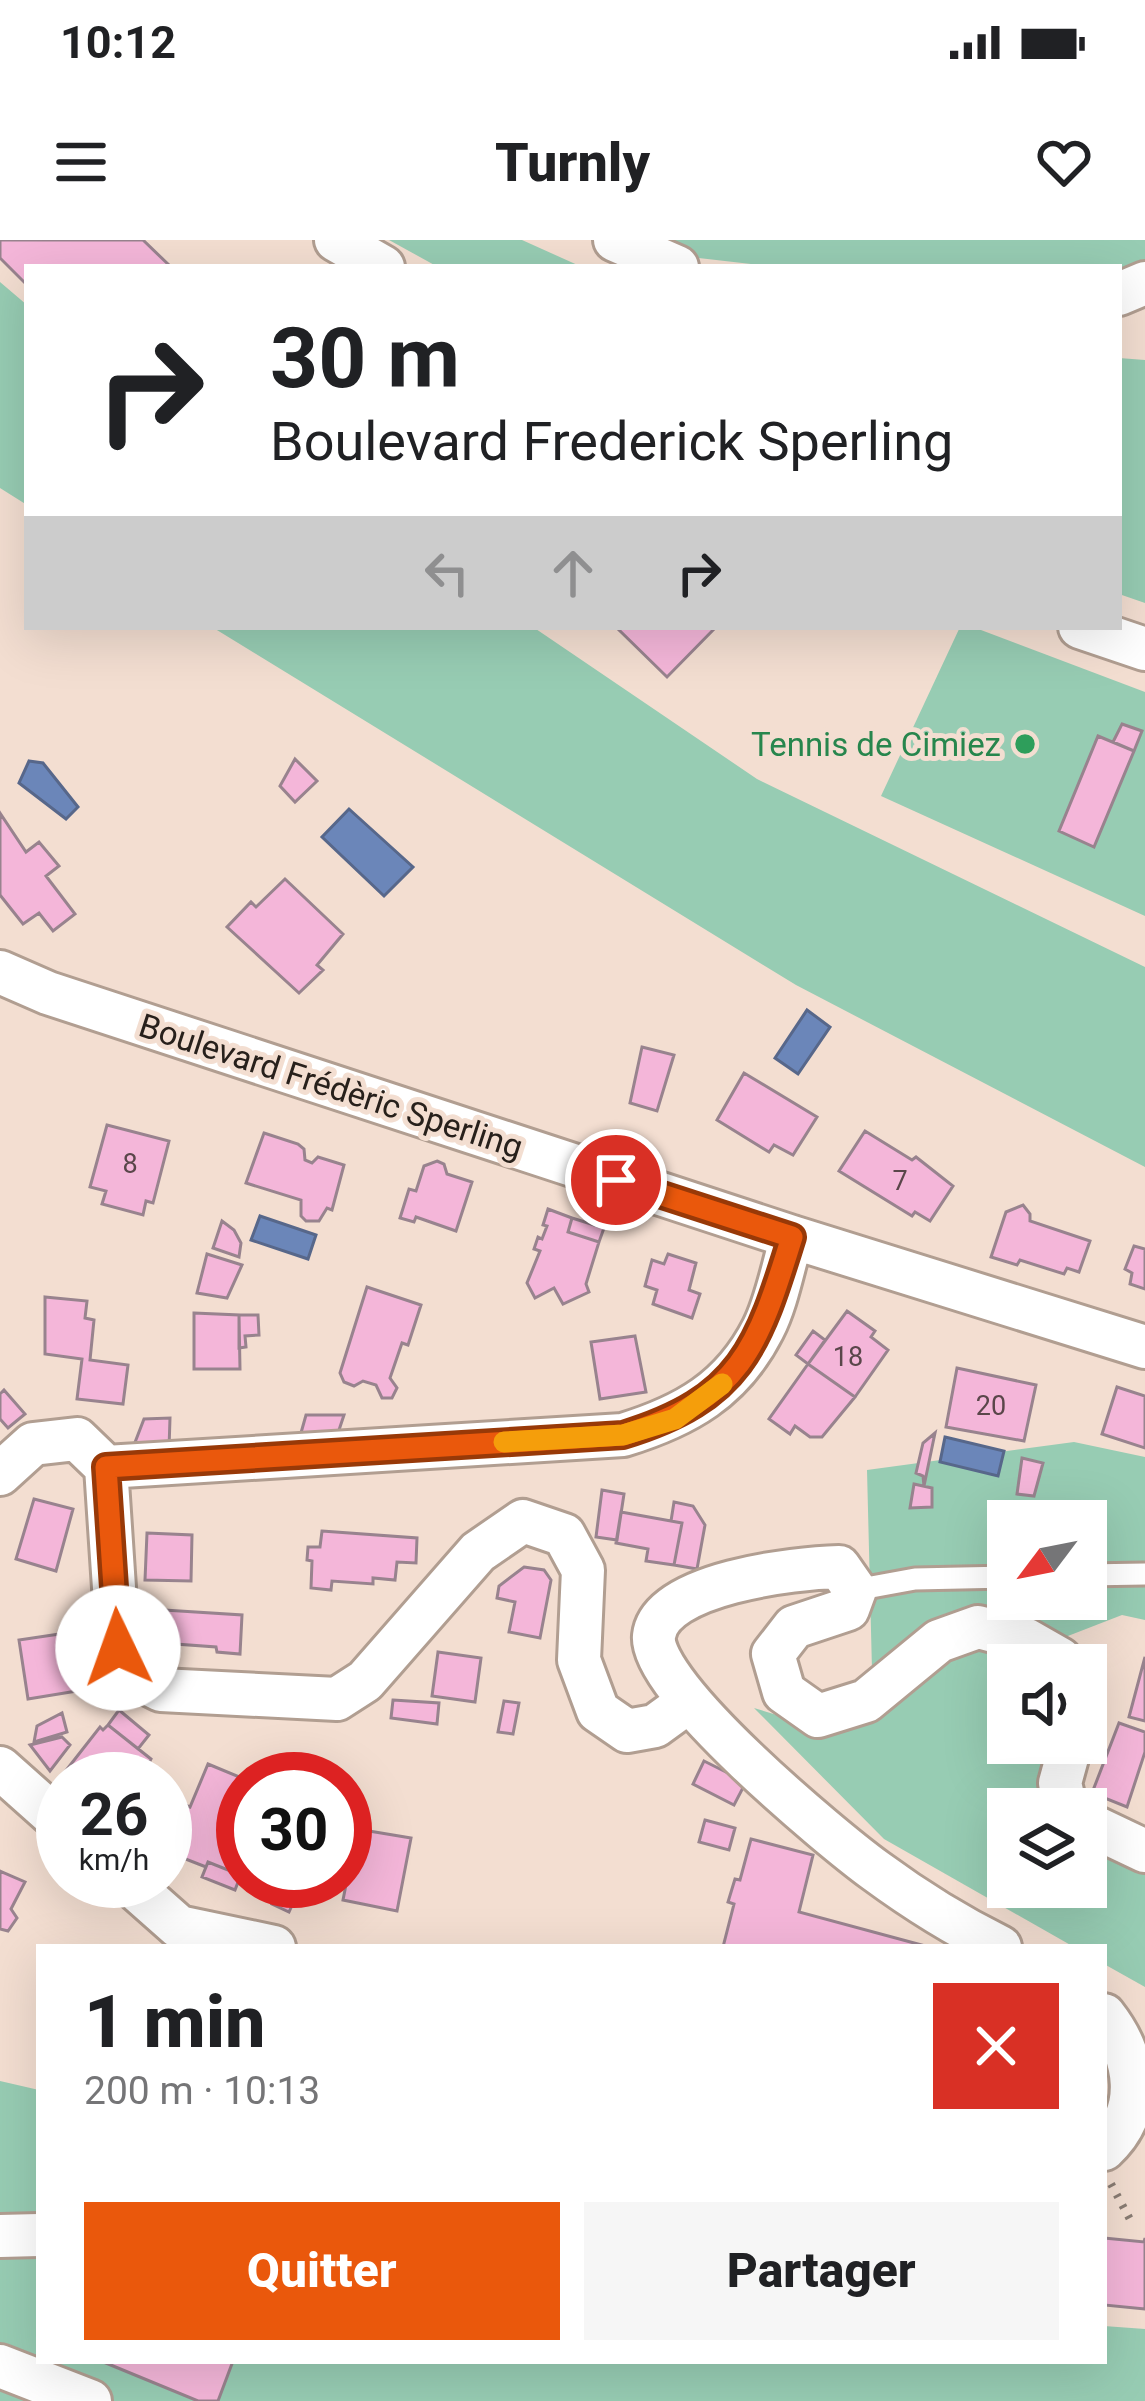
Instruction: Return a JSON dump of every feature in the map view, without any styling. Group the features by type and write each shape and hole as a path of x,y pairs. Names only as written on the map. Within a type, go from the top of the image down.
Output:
{"street":[{"path":"336,240 378,264"},
{"path":"614,240 670,264"},
{"path":"1088,630 1145,650"},
{"name":"Boulevard Frédèric Sperling","path":"0,973 47,993 792,1237 1145,1347"},
{"path":"106,1467 623,1435 675,1419 728,1380 764,1328 792,1237"},
{"path":"0,1474 33,1444 76,1439 106,1467 118,1648 139,1679 160,1690 337,1699 365,1681 478,1552 523,1521 565,1534 583,1570 579,1660 598,1711 627,1731 656,1726 688,1702"},
{"path":"995,1944 874,1870 723,1739 663,1670 653,1639 662,1613 688,1596 800,1568 838,1567 855,1590 848,1609 794,1627 773,1654 784,1692 818,1716 866,1701 939,1641 978,1627 1032,1644"},
{"path":"0,1768 36,1800"},
{"path":"1107,1833 1145,1850"},
{"path":"158,1908 179,1927 260,1944"},
{"path":"1107,2020 1135,2070 1130,2116 1107,2145"},
{"path":"0,2236 36,2235"},
{"path":"0,2366 90,2401"}],"lane":[{"path":"1107,1575 1145,1574"},
{"path":"855,1590 915,1579 987,1577"}],"path":[{"path":"1107,2177 1133,2224"}],"green space":[{"path":"389,240 522,240 575,264 433,264"},
{"path":"653,240 1145,240 1145,272 1122,279 1122,264 750,264 690,257"},
{"path":"0,282 24,302 24,503 0,488"},
{"path":"1122,358 1145,360 1145,603 1122,595"},
{"path":"217,630 537,630 757,779 1145,967 1145,1167 796,985"},
{"name":"Tennis de Cimiez","path":"959,630 981,630 1145,692 1145,916 881,796"},
{"path":"1074,1442 1145,1457 1145,1620 1122,1615 1047,1644 987,1644 987,1764 1050,1764 1045,1788 987,1788 987,1898 884,1839 754,1708 810,1725 873,1710 867,1470"},
{"path":"1107,1852 1145,1875 1145,1987 1107,1966 1107,1944 1069,1944 1005,1908 1107,1908"},
{"path":"0,2081 36,2089 36,2364 1107,2364 1107,2326 1145,2329 1145,2401 0,2401"}],"water":[{"path":"29,761 43,763 78,807 66,819 19,783"},
{"path":"349,809 413,867 384,896 322,837"},
{"path":"807,1010 830,1027 798,1074 775,1058"},
{"path":"260,1216 316,1235 308,1259 251,1240"},
{"path":"945,1437 1004,1451 998,1476 940,1462"}],"building":[{"path":"0,240 143,240 168,264 24,264 24,282 0,258"},
{"path":"619,630 713,630 667,677"},
{"path":"1122,724 1142,731 1134,751 1113,742"},
{"path":"1098,736 1134,751 1094,847 1059,831"},
{"path":"295,759 317,781 295,802 280,786"},
{"path":"0,813 26,852 39,842 59,866 46,876 75,914 53,931 39,913 23,924 0,895"},
{"path":"285,879 343,934 317,965 323,970 299,993 227,927 251,902 256,907"},
{"path":"642,1047 674,1055 657,1111 630,1103"},
{"path":"744,1073 817,1117 793,1155 774,1145 769,1152 717,1120"},
{"path":"107,1125 169,1141 153,1203 146,1201 143,1215 102,1204 106,1191 90,1187"},
{"path":"865,1131 912,1160 916,1157 953,1186 930,1221 915,1212 912,1216 839,1171"},
{"path":"264,1133 298,1144 305,1160 312,1163 318,1157 344,1165 332,1210 327,1208 319,1221 301,1216 301,1200 246,1183"},
{"path":"437,1161 444,1164 447,1174 472,1182 456,1231 416,1217 414,1222 400,1218 409,1189 416,1191 424,1166"},
{"path":"1023,1205 1030,1221 1090,1241 1079,1272 1067,1268 1064,1274 1020,1260 1017,1265 991,1257 1006,1212"},
{"path":"548,1209 572,1218 568,1232 599,1242 586,1284 589,1292 563,1304 554,1288 535,1298 527,1283 540,1251 534,1249 547,1226 543,1225"},
{"path":"572,1218 604,1228 599,1242 568,1232"},
{"path":"222,1221 241,1243 239,1257 213,1248"},
{"path":"1134,1246 1145,1249 1145,1289 1130,1284 1132,1273 1125,1269"},
{"path":"207,1254 242,1265 227,1298 197,1293"},
{"path":"668,1254 696,1263 689,1290 700,1294 692,1318 653,1304 657,1290 645,1286 652,1260 664,1264"},
{"path":"367,1287 421,1305 408,1345 402,1343 390,1378 397,1388 392,1398 382,1398 376,1385 344,1382 340,1373"},
{"path":"45,1297 87,1301 85,1318 94,1320 90,1360 128,1365 123,1404 77,1399 82,1359 45,1354"},
{"path":"847,1311 875,1331 871,1337 888,1350 855,1397 808,1364"},
{"path":"194,1313 239,1315 240,1369 194,1369"},
{"path":"239,1315 258,1315 259,1335 245,1336 246,1347 239,1348"},
{"path":"813,1331 825,1340 808,1364 796,1355"},
{"path":"635,1336 646,1392 600,1399 591,1342"},
{"path":"808,1364 855,1397 822,1437 810,1437 795,1426 790,1434 769,1419"},
{"path":"957,1368 1036,1385 1024,1441 946,1427"},
{"path":"1117,1387 1145,1396 1145,1448 1102,1434"},
{"path":"4,1390 25,1414 8,1428 0,1419"},
{"path":"306,1415 344,1415 336,1439 299,1440"},
{"path":"170,1418 169,1449 134,1445 144,1419"},
{"path":"935,1433 924,1486 923,1476 916,1473 923,1443"},
{"path":"1022,1458 1043,1463 1034,1496 1017,1494"},
{"path":"914,1484 932,1488 932,1507 910,1508"},
{"path":"602,1490 624,1494 617,1540 596,1537"},
{"path":"34,1499 73,1509 56,1571 16,1559"},
{"path":"674,1502 693,1506 705,1525 697,1569 674,1565 682,1523 671,1521"},
{"path":"621,1512 682,1523 674,1565 646,1561 648,1549 616,1543"},
{"path":"322,1531 417,1538 416,1563 397,1562 395,1580 373,1578 373,1584 332,1581 331,1590 311,1588 308,1547 320,1547"},
{"path":"147,1533 192,1535 191,1581 145,1580"},
{"path":"524,1567 544,1570 551,1580 540,1638 509,1632 515,1602 497,1598 499,1586"},
{"path":"164,1610 242,1615 240,1654 162,1643"},
{"path":"73,1632 83,1690 28,1699 19,1640"},
{"path":"438,1652 481,1658 475,1702 432,1696"},
{"path":"1145,1657 1145,1721 1129,1717"},
{"path":"393,1700 439,1703 437,1724 391,1718"},
{"path":"504,1701 519,1703 513,1734 498,1732"},
{"path":"119,1710 149,1735 138,1749 108,1725"},
{"path":"62,1713 67,1732 34,1742 37,1726"},
{"path":"1119,1723 1145,1732 1145,1752 1127,1807 1107,1799 1107,1788 1094,1788"},
{"path":"108,1725 142,1752 80,1752 100,1727 103,1730"},
{"path":"62,1737 70,1745 65,1752 36,1753 30,1745"},
{"path":"704,1761 746,1782 734,1805 693,1784"},
{"path":"208,1764 216,1767 216,1865 192,1862 192,1802"},
{"path":"705,1820 735,1828 729,1850 699,1842"},
{"path":"372,1832 411,1838 397,1911 372,1906"},
{"path":"751,1839 813,1855 799,1912 918,1944 724,1944 734,1904 728,1902 735,1879 740,1880"},
{"path":"208,1862 216,1865 216,1883 202,1877"},
{"path":"0,1871 25,1882 11,1909 17,1918 8,1931 0,1929"},
{"path":"1107,2238 1144,2242 1145,2238 1145,2309 1107,2305"},
{"path":"108,2364 232,2364 218,2401 198,2401"}],"slow traffic":[{"path":"504,1442 623,1435 675,1419 722,1384"}],"place":[{"name":"Tennis de Cimiez","path":"1025,744"}],"route":[{"path":"118,1648 106,1467 623,1435 675,1419 728,1380 764,1328 792,1237 616,1180"}]}
